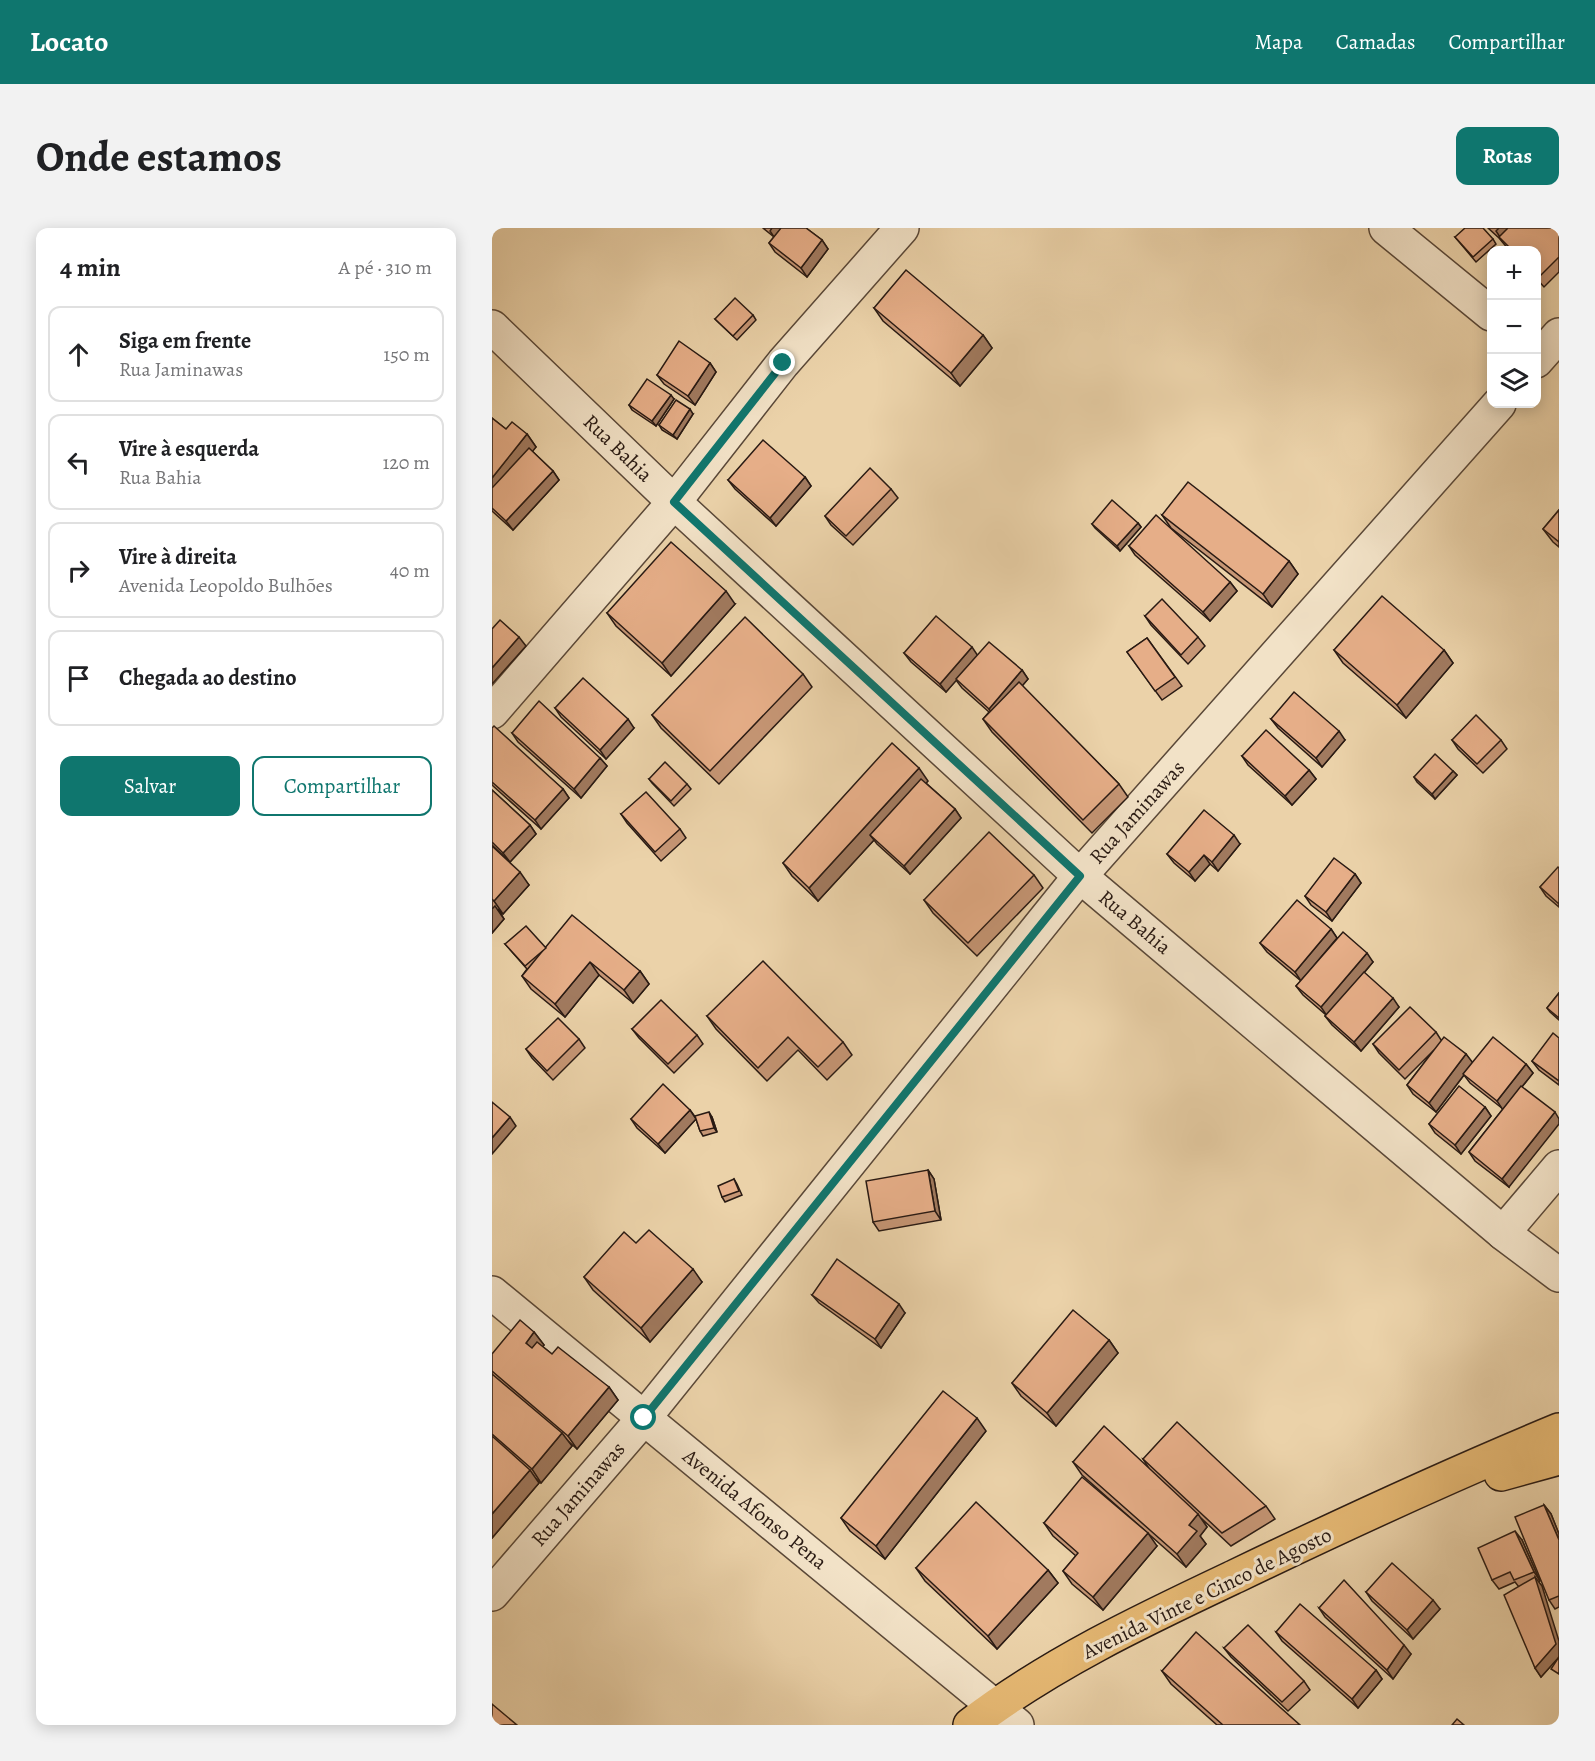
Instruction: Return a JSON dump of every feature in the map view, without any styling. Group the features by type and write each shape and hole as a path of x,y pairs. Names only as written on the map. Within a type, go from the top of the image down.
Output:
{"main road":[{"name":"Avenida Vinte e Cinco de Agosto","path":"994,1719 1120,1631 1387,1506 1559,1437"}],"street":[{"path":"492,712 674,502 783,363 902,228"},
{"path":"1386,228 1487,311"},
{"name":"Rua Bahia","path":"492,327 674,502 1080,876 1503,1233 1559,1275"},
{"name":"Rua Jaminawas","path":"492,1594 644,1418 1080,876 1494,408"},
{"path":"1503,1233 1559,1167"},
{"name":"Avenida Afonso Pena","path":"492,1293 644,1418 994,1719"}],"building":[{"path":"781,228 806,228 822,240 801,268 769,243"},
{"path":"1465,228 1483,228 1493,239 1473,257 1455,237"},
{"path":"1508,228 1555,228 1559,232 1559,257 1541,275 1541,246 1508,246 1499,237"},
{"path":"906,270 983,335 951,373 874,308"},
{"path":"735,298 753,315 733,336 715,319"},
{"path":"679,341 710,363 688,396 657,375"},
{"path":"647,379 671,395 652,421 629,405"},
{"path":"676,400 690,409 673,435 659,425"},
{"path":"492,418 506,429 512,422 527,434 492,478"},
{"path":"763,440 805,477 770,518 728,480"},
{"path":"529,448 553,471 506,521 492,508 492,488"},
{"path":"870,468 891,489 846,536 825,516"},
{"path":"1188,482 1289,561 1263,594 1162,515"},
{"path":"1112,500 1138,523 1117,546 1092,524"},
{"path":"1559,510 1559,542 1543,529"},
{"path":"1156,515 1230,582 1203,612 1129,546"},
{"path":"671,542 726,591 662,663 607,613"},
{"path":"1382,596 1444,650 1397,705 1334,650"},
{"path":"1162,599 1198,637 1181,655 1145,616"},
{"path":"936,616 972,647 940,684 904,653"},
{"path":"745,617 803,674 710,771 652,715"},
{"path":"500,620 519,637 492,668 492,629"},
{"path":"1147,638 1175,677 1155,691 1127,652"},
{"path":"989,642 1022,670 989,709 956,679"},
{"path":"583,678 628,719 600,750 555,708"},
{"path":"1019,682 1119,784 1083,820 983,719"},
{"path":"1294,692 1339,731 1316,758 1271,719"},
{"path":"539,701 600,758 574,789 512,733"},
{"path":"1476,715 1501,740 1477,764 1452,740"},
{"path":"494,726 563,789 535,820 492,782 492,728"},
{"path":"1266,730 1309,770 1285,796 1242,756"},
{"path":"892,743 919,768 809,888 783,863"},
{"path":"1435,754 1453,771 1432,794 1414,777"},
{"path":"665,762 687,784 671,801 649,779"},
{"path":"921,779 955,809 904,866 870,835"},
{"path":"492,790 530,825 503,853 492,842"},
{"path":"646,792 680,829 655,852 621,814"},
{"path":"1204,810 1234,835 1212,862 1204,855 1189,872 1167,854"},
{"path":"989,832 1034,875 968,943 924,900"},
{"path":"492,846 520,872 494,901 492,899"},
{"path":"1334,858 1355,874 1326,912 1305,896"},
{"path":"1559,868 1559,904 1540,887"},
{"path":"1297,900 1331,929 1295,972 1260,943"},
{"path":"572,915 640,971 624,990 590,962 555,1004 522,976"},
{"path":"526,926 546,948 525,966 505,944"},
{"path":"1343,932 1367,953 1321,1007 1296,986"},
{"path":"763,961 843,1042 818,1067 788,1037 758,1068 707,1016"},
{"path":"1364,972 1393,998 1354,1042 1325,1016"},
{"path":"1559,993 1559,1018 1547,1008"},
{"path":"661,1000 697,1035 668,1064 632,1029"},
{"path":"1410,1007 1436,1032 1399,1070 1373,1044"},
{"path":"558,1018 579,1039 547,1071 526,1049"},
{"path":"1553,1033 1559,1038 1559,1081 1532,1061"},
{"path":"1444,1037 1466,1054 1429,1103 1407,1085"},
{"path":"1493,1037 1526,1064 1497,1101 1463,1074"},
{"path":"663,1084 690,1110 658,1144 631,1119"},
{"path":"1459,1086 1485,1107 1455,1145 1429,1124"},
{"path":"1521,1086 1555,1112 1502,1179 1469,1152"},
{"path":"492,1102 510,1117 492,1138"},
{"path":"709,1112 714,1128 700,1131 695,1116"},
{"path":"928,1170 935,1211 873,1222 866,1181"},
{"path":"734,1179 739,1191 722,1197 718,1186"},
{"path":"649,1230 693,1269 641,1328 584,1277 624,1232 636,1243"},
{"path":"837,1259 899,1304 875,1339 812,1295"},
{"path":"1073,1310 1109,1340 1047,1413 1012,1383"},
{"path":"520,1320 534,1332 526,1343 532,1348 537,1342 552,1354 558,1347 609,1387 568,1436 492,1371 492,1354"},
{"path":"492,1374 562,1433 532,1469 492,1434"},
{"path":"943,1391 977,1418 876,1546 841,1518"},
{"path":"1177,1422 1266,1506 1222,1533 1143,1459"},
{"path":"1104,1426 1198,1514 1189,1525 1197,1531 1177,1554 1073,1462"},
{"path":"492,1436 530,1470 492,1514"},
{"path":"1082,1477 1148,1533 1093,1597 1063,1571 1078,1553 1044,1523"},
{"path":"976,1502 1048,1570 988,1636 916,1568"},
{"path":"1544,1505 1559,1540 1559,1596 1549,1600 1515,1517"},
{"path":"1515,1531 1534,1572 1514,1580 1510,1572 1492,1580 1478,1548"},
{"path":"1392,1563 1433,1600 1407,1630 1366,1592"},
{"path":"1535,1577 1556,1644 1535,1668 1504,1595"},
{"path":"1344,1580 1404,1645 1387,1670 1319,1608"},
{"path":"1300,1604 1376,1670 1352,1699 1276,1632"},
{"path":"1248,1625 1304,1681 1282,1702 1224,1648"},
{"path":"1196,1632 1300,1725 1223,1725 1162,1671"},
{"path":"1559,1657 1559,1674 1551,1669"},
{"path":"492,1704 517,1725 492,1725"},
{"path":"1457,1719 1464,1725 1452,1725"}],"route":[{"path":"644,1418 1080,876 674,502 783,363"}]}
